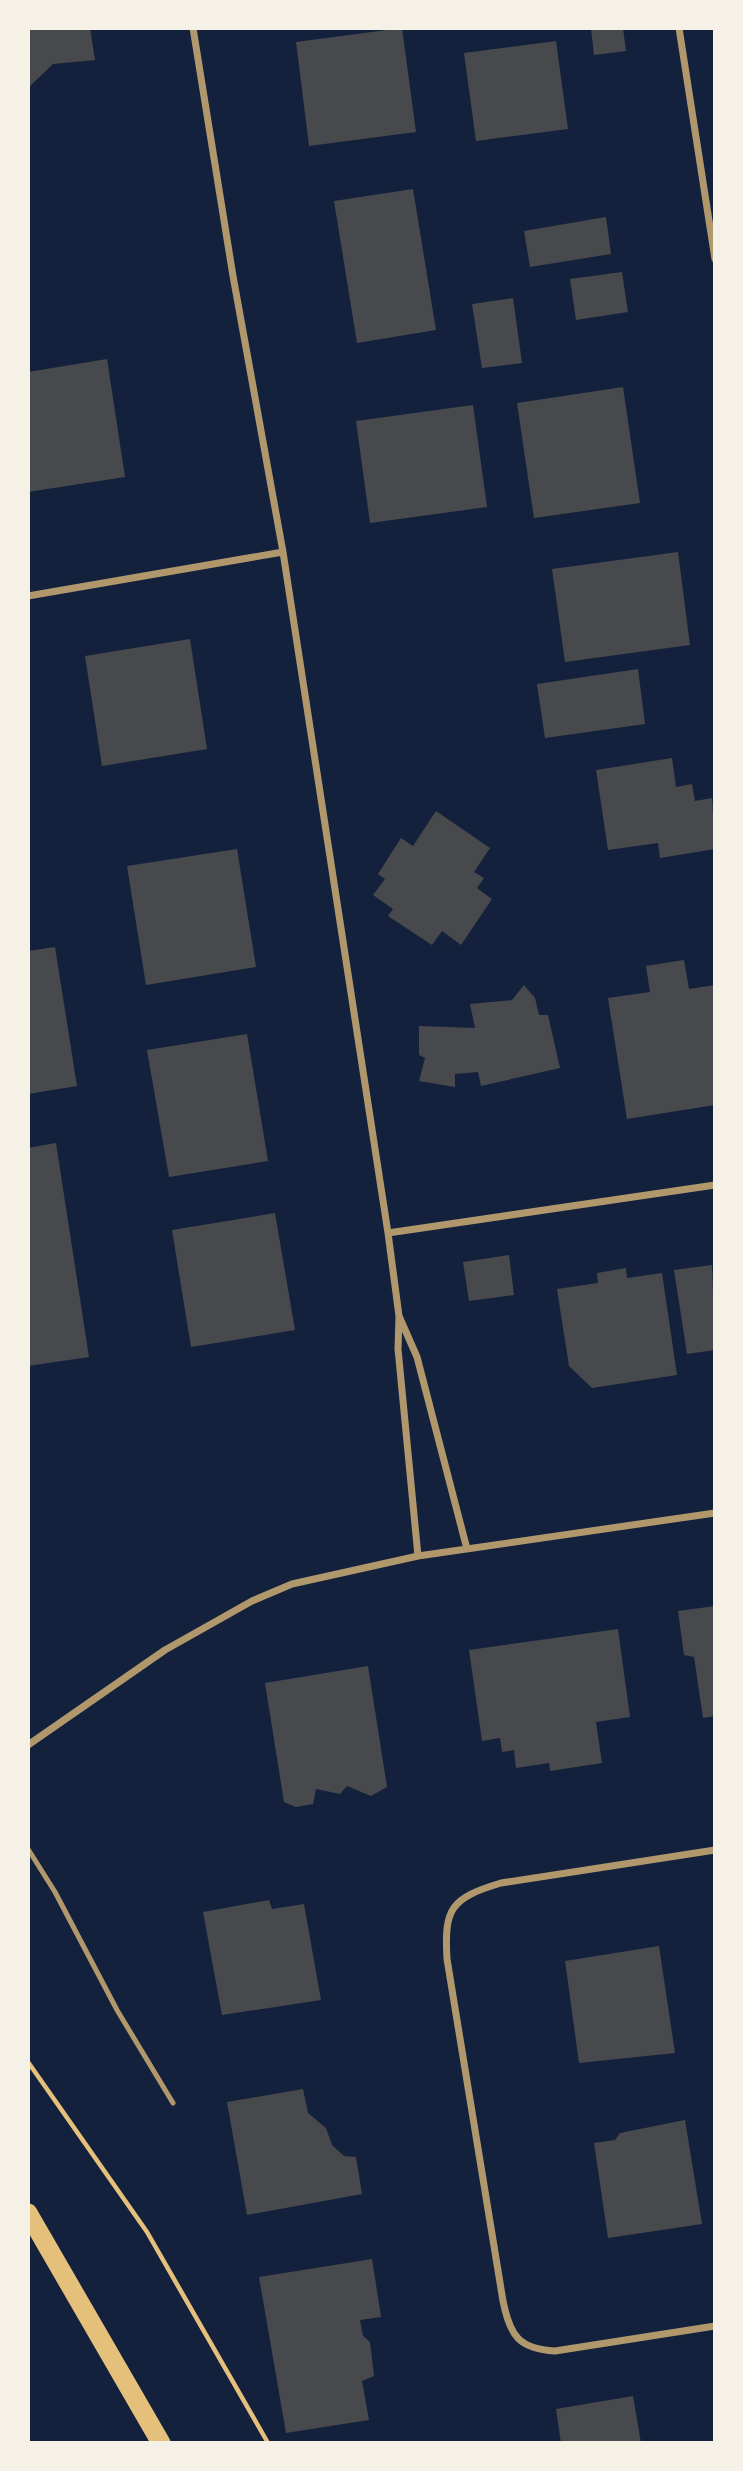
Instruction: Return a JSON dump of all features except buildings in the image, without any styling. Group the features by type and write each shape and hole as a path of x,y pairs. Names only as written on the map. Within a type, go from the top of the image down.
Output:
{"highway":[{"path":"28,2214 161,2443"}],"street":[{"path":"193,28 233,276 283,552 388,1233 399,1316 398,1349 418,1556"},
{"path":"679,28 715,259"},
{"path":"28,596 283,552"},
{"path":"388,1233 715,1185"},
{"path":"399,1316 417,1357 467,1549"},
{"path":"28,1745 165,1650 252,1601 292,1584 418,1556 715,1513"},
{"path":"715,1850 500,1883 477,1890 456,1903 445,1925 447,1959 503,2301 507,2323 518,2341 534,2350 555,2351 715,2326"}],"lane":[{"path":"28,1849 55,1892 117,2010 173,2103"}],"path":[{"path":"28,2062 147,2232 268,2443"}]}
